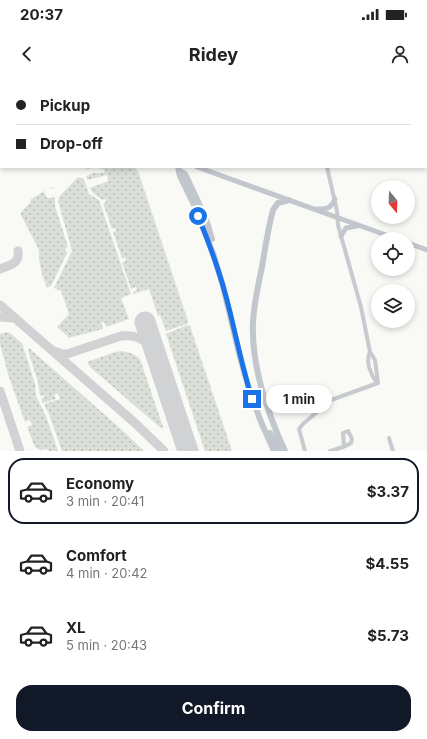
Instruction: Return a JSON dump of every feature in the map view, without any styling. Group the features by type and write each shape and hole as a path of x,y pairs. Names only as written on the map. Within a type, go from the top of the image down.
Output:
{"highway":[{"path":"179,169 180,176 214,256 252,399 274,451"},
{"path":"179,169 185,174 206,219 232,306 248,374 259,406 280,451"},
{"path":"285,451 276,431 261,386 255,352 253,322 257,291 273,210 278,203 289,200"}],"main road":[{"path":"199,168 378,232"},
{"path":"314,210 328,208 332,205 334,199"},
{"path":"341,236 343,230 349,226 362,226"},
{"path":"415,246 427,250"}],"street":[{"path":"327,168 338,218 338,225 360,307 370,352 376,364 378,383"},
{"path":"370,352 368,355 369,364 373,377 378,383"},
{"path":"305,451 299,429 303,424 331,400 378,383"},
{"path":"389,438 393,451"},
{"path":"330,451 344,446"}],"shaded area":[{"path":"98,168 135,168 138,171 188,321 187,324 166,331 160,315 158,316 149,289 133,294 133,292 137,290 136,287 131,289 122,262 126,261 125,258 122,258 113,232 116,231 115,228 112,229 103,203 106,202 106,199 102,200 92,192 90,188 108,181 107,175 87,180 86,176 94,173 104,173 105,170"},
{"path":"78,177 84,179 89,194 99,200 131,294 121,298 129,319 106,327 104,322 101,323 103,329 68,338 67,335 57,327 69,314 61,291 54,288 72,251 58,201 59,197"},
{"path":"48,189 44,192 47,198 53,197 55,199 55,206 68,247 65,249 66,252 68,251 51,286 47,288 42,274 39,250 21,215 21,212 31,202 30,200"},
{"path":"187,325 190,326 232,451 205,451 166,334"},
{"path":"6,332 10,333 22,343 35,384 36,396 46,416 58,451 50,451 46,449 40,450 35,447 27,427 32,425 30,420 25,422 8,374 0,344 0,334"},
{"path":"29,348 144,451 62,451 44,404 60,399 58,393 54,395 56,399 43,403 41,399 44,397 43,395 40,396 38,382 28,351"},
{"path":"123,351 133,354 140,359 163,427 162,429 91,368 87,362 115,352"}],"taxiway":[{"path":"0,269 14,263 17,259 18,251"},
{"path":"0,305 135,423 164,451"},
{"path":"0,317 14,318"},
{"path":"54,351 67,354 121,336 132,336 141,339 149,345 155,354"},
{"path":"0,391 20,451"}],"runway":[{"path":"145,322 188,451"}],"route":[{"path":"198,216 210,244 223,286 252,399"}]}
